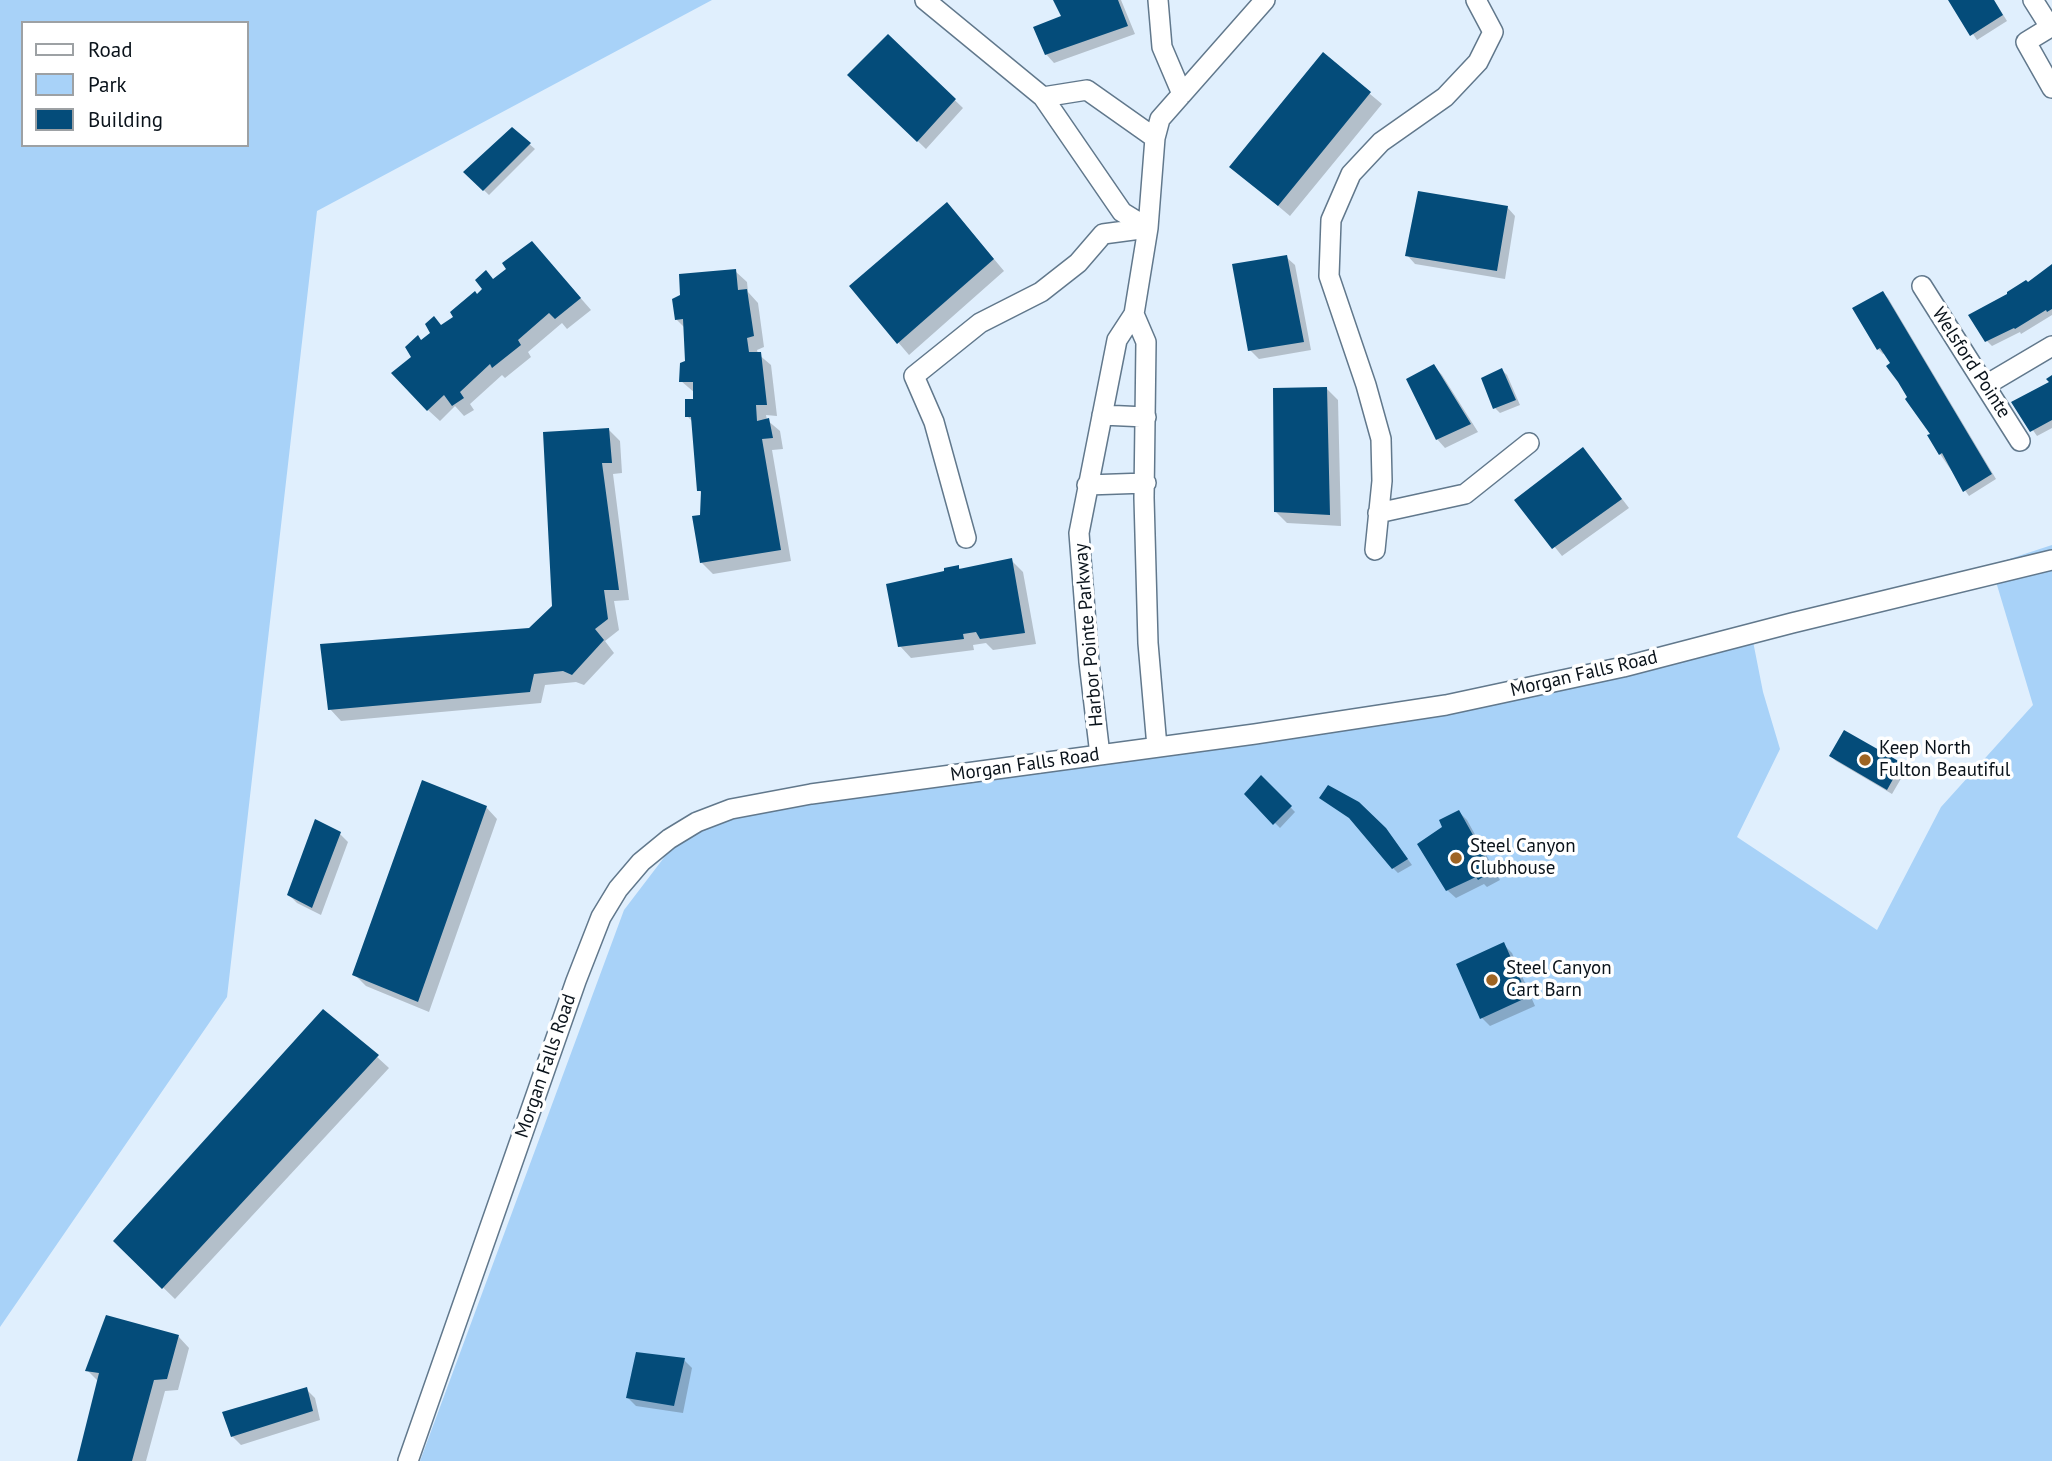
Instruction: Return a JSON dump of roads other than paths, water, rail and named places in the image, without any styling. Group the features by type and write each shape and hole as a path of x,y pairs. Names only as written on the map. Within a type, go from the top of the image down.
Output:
{"street":[{"path":"925,0 1043,97 1122,212 1148,228"},
{"path":"1158,0 1162,47 1182,94"},
{"path":"1043,97 1087,90 1155,138 1160,119 1265,0"},
{"path":"1375,550 1382,481 1381,439 1366,385 1329,276 1331,220 1351,174 1381,142 1445,97 1478,62 1493,32 1476,0"},
{"path":"2033,0 2051,27 2026,42 2052,88"},
{"name":"Harbor Pointe Parkway","path":"1100,755 1089,662 1079,533 1117,340 1134,314 1148,228 1155,138"},
{"path":"966,538 934,422 914,376 980,323 1041,292 1078,263 1102,234 1148,228"},
{"name":"Welsford Pointe","path":"1922,286 2020,440"},
{"name":"Harbor Pointe Parkway","path":"1134,314 1146,342 1148,643 1157,747"},
{"path":"1986,386 2052,345"},
{"path":"1102,415 1146,417"},
{"path":"1378,513 1465,495 1529,443"},
{"path":"1087,485 1146,483"},
{"name":"Morgan Falls Road","path":"408,1461 601,916 618,889 642,862 678,833 697,822 731,809 811,794 1157,747 1458,702 1623,667 1792,622 2052,560"}],"place":[{"name":"Keep North Fulton Beautiful","path":"1865,760"},
{"name":"Steel Canyon Clubhouse","path":"1456,858"},
{"name":"Steel Canyon Cart Barn","path":"1492,980"}]}
